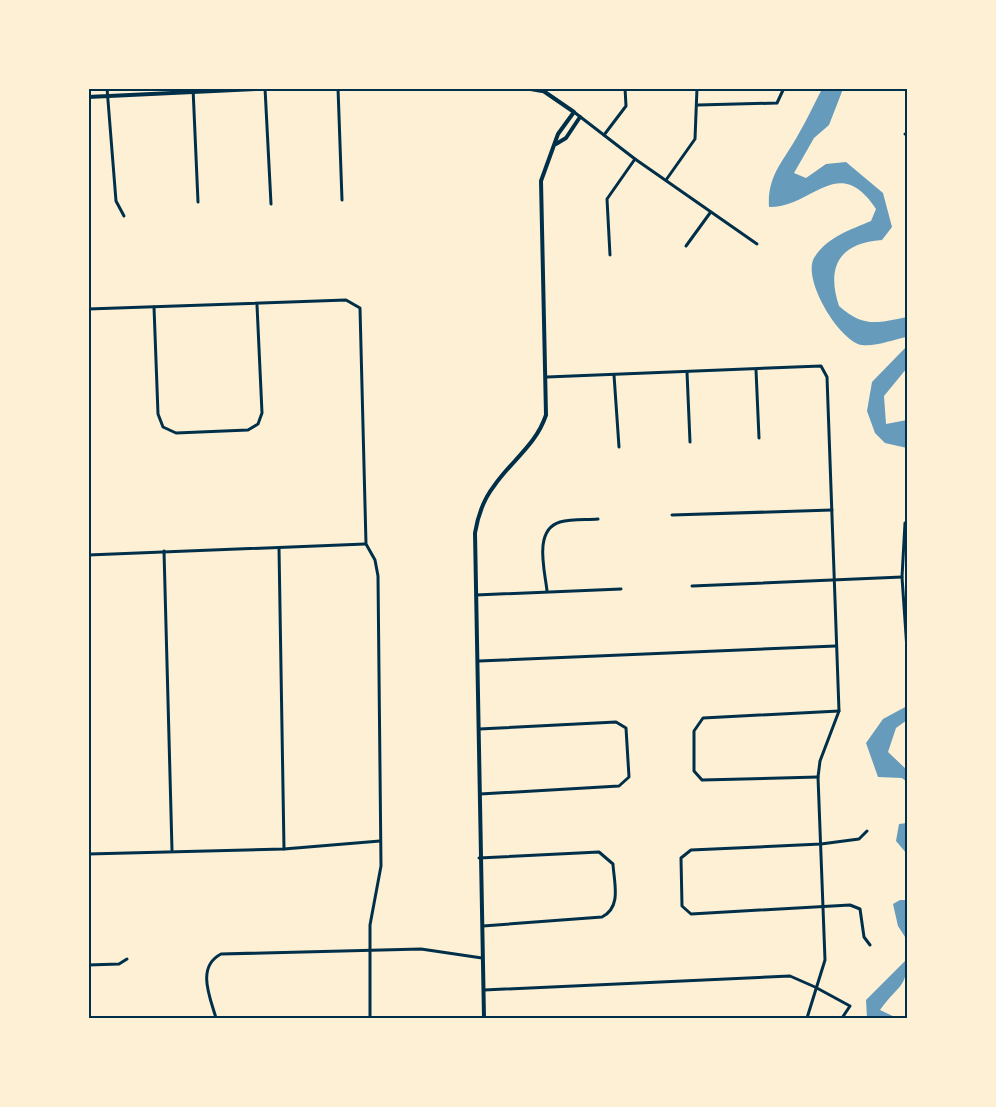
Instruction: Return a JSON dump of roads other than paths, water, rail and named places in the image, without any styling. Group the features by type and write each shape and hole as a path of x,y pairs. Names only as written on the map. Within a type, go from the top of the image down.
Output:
{"street":[{"path":"107,88 116,201 124,216"},
{"path":"88,97 193,90 275,88"},
{"path":"338,88 342,200"},
{"path":"525,88 542,89 635,159 757,244"},
{"path":"604,135 626,106 625,88"},
{"path":"666,180 696,139 697,88"},
{"path":"698,105 777,102 784,88"},
{"path":"265,89 271,204"},
{"path":"193,90 198,202"},
{"path":"484,1018 483,926 479,858 475,533 478,517 495,484 540,432 546,415 547,377 540,194 545,165 556,145 558,134 574,112"},
{"path":"556,145 566,138 580,117"},
{"path":"610,255 607,199 635,159"},
{"path":"686,246 710,213"},
{"path":"88,309 257,305 346,300 360,308 366,544 375,560 378,576 381,866 370,925 370,1018"},
{"path":"153,307 158,414 163,428 176,433 248,430 258,424 262,413 257,305"},
{"path":"547,377 821,366 827,376 839,711 820,761 818,777 825,960 807,1018"},
{"path":"756,370 759,438"},
{"path":"687,372 690,442"},
{"path":"614,375 619,447"},
{"path":"672,515 833,510"},
{"path":"547,591 543,549 551,526 561,522 598,519"},
{"path":"905,523 902,577 908,664"},
{"path":"88,555 366,544"},
{"path":"279,548 284,849"},
{"path":"164,551 172,850"},
{"path":"692,586 902,577"},
{"path":"476,595 621,589"},
{"path":"478,661 837,646"},
{"path":"818,777 702,780 694,771 694,731 703,718 839,711"},
{"path":"479,729 616,722 626,728 628,777 619,786 480,794"},
{"path":"867,831 858,839 821,844 691,850 681,858 682,906 692,914 850,905 860,909 864,937 870,945"},
{"path":"88,854 172,850 284,849 381,841"},
{"path":"479,858 599,852 613,864 616,905 610,913 602,916 483,926"},
{"path":"216,1018 207,990 206,972 212,959 220,954 421,949 482,958"},
{"path":"88,965 119,964 127,959"},
{"path":"484,990 790,976 849,1006 843,1018"}],"water":[{"path":"822,89 843,89 829,125 814,138 794,173 806,178 826,164 846,162 883,193 892,227 882,240 855,246 840,260 834,280 839,306 864,321 879,322 907,317 907,337 867,345 853,341 843,333 825,308 813,280 814,258 819,251 832,239 871,221 876,209 862,193 849,185 837,184 785,205 769,207 771,186 777,169"},
{"path":"907,346 907,368 884,396 886,424 907,420 907,448 885,443 875,433 867,411 872,382"},
{"path":"907,706 907,720 896,728 888,752 907,770 907,782 902,778 878,777 866,743 883,719"},
{"path":"908,823 907,854 896,841 899,824"},
{"path":"900,900 907,900 907,940 898,926 893,904"},
{"path":"907,959 902,984 880,1010 897,1018 867,1018 866,1000"}],"waterway":[{"path":"891,1018 899,1018"}]}
